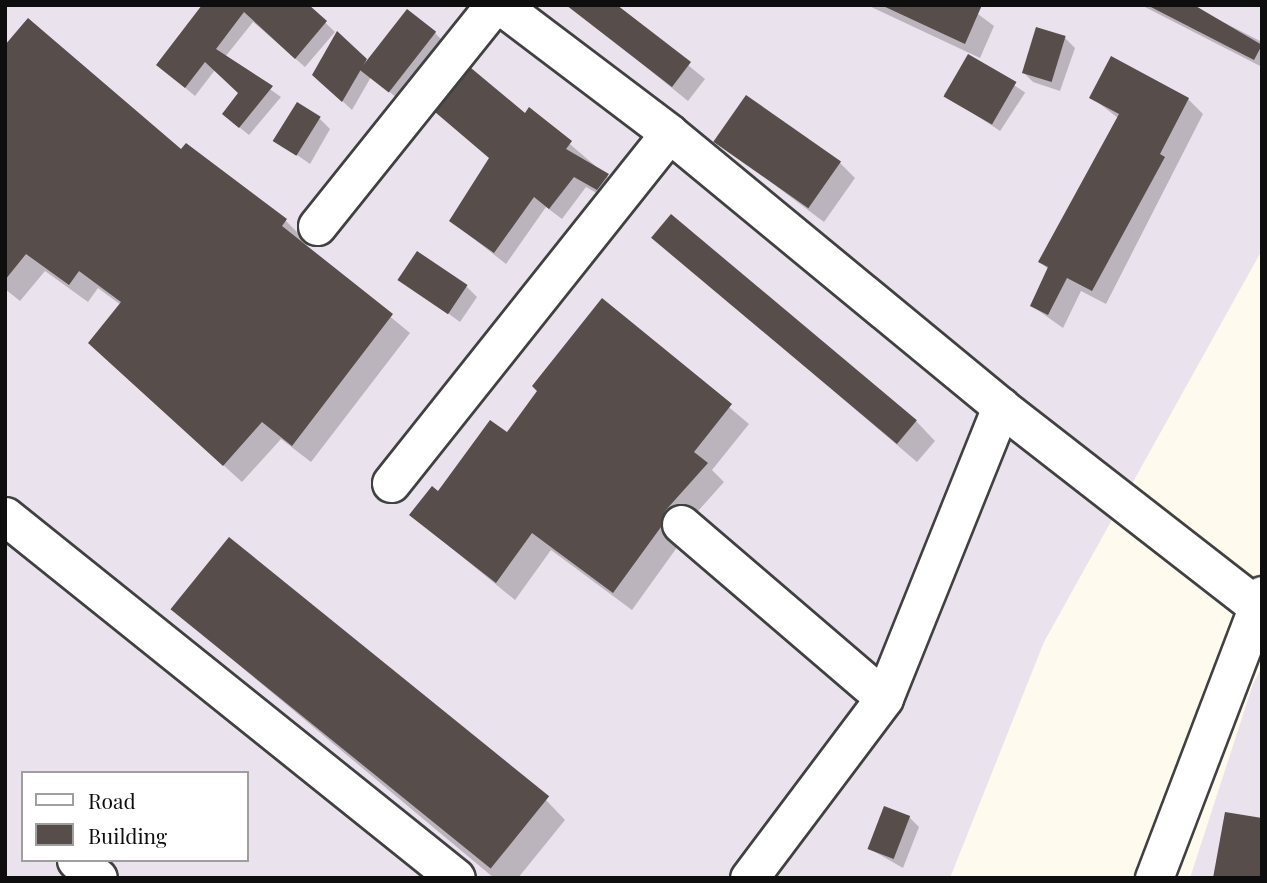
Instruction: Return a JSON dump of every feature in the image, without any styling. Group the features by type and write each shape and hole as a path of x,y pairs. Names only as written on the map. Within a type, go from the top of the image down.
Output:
{"street":[{"path":"317,226 497,5 669,133 1002,407 1260,604 1154,878"},
{"path":"391,483 669,133"},
{"path":"749,878 884,698 1002,407"},
{"path":"5,516 456,878"},
{"path":"681,524 884,698"},
{"path":"78,862 98,878"}],"shaded area":[{"path":"5,5 1262,5 1262,250 1044,642 950,878 5,878"},
{"path":"1262,667 1262,878 1190,878 1253,684"}],"building":[{"path":"202,5 309,5 327,21 295,59 244,12 216,49 273,86 239,128 222,114 238,93 205,62 185,88 156,65"},
{"path":"566,5 617,5 691,62 672,87"},
{"path":"881,5 982,5 965,44"},
{"path":"1147,5 1194,5 1262,45 1254,60"},
{"path":"407,9 436,32 389,92 360,70"},
{"path":"28,18 181,149 186,143 287,219 282,226 393,314 292,446 262,422 223,466 88,343 121,302 79,271 69,285 26,254 5,280 5,45"},
{"path":"1036,27 1066,36 1052,82 1022,73"},
{"path":"337,31 367,59 342,102 312,75"},
{"path":"968,54 1016,82 992,124 944,96"},
{"path":"1111,56 1189,98 1160,154 1165,157 1092,291 1067,278 1048,315 1030,306 1048,267 1038,262 1119,114 1089,98"},
{"path":"471,68 525,113 529,107 572,141 566,149 609,174 597,190 574,177 549,209 534,197 494,253 449,221 489,158 435,112"},
{"path":"746,95 841,162 808,208 713,142"},
{"path":"297,102 321,117 296,156 273,141"},
{"path":"671,214 917,420 897,444 651,238"},
{"path":"417,251 468,285 448,314 397,280"},
{"path":"602,298 732,404 694,452 708,463 665,511 661,527 613,593 532,533 496,583 409,515 432,486 438,491 490,420 507,432 537,391 532,386"},
{"path":"229,537 549,796 491,869 170,609"},
{"path":"884,806 910,816 894,859 868,849"},
{"path":"1225,812 1262,818 1262,878 1213,878"}]}
